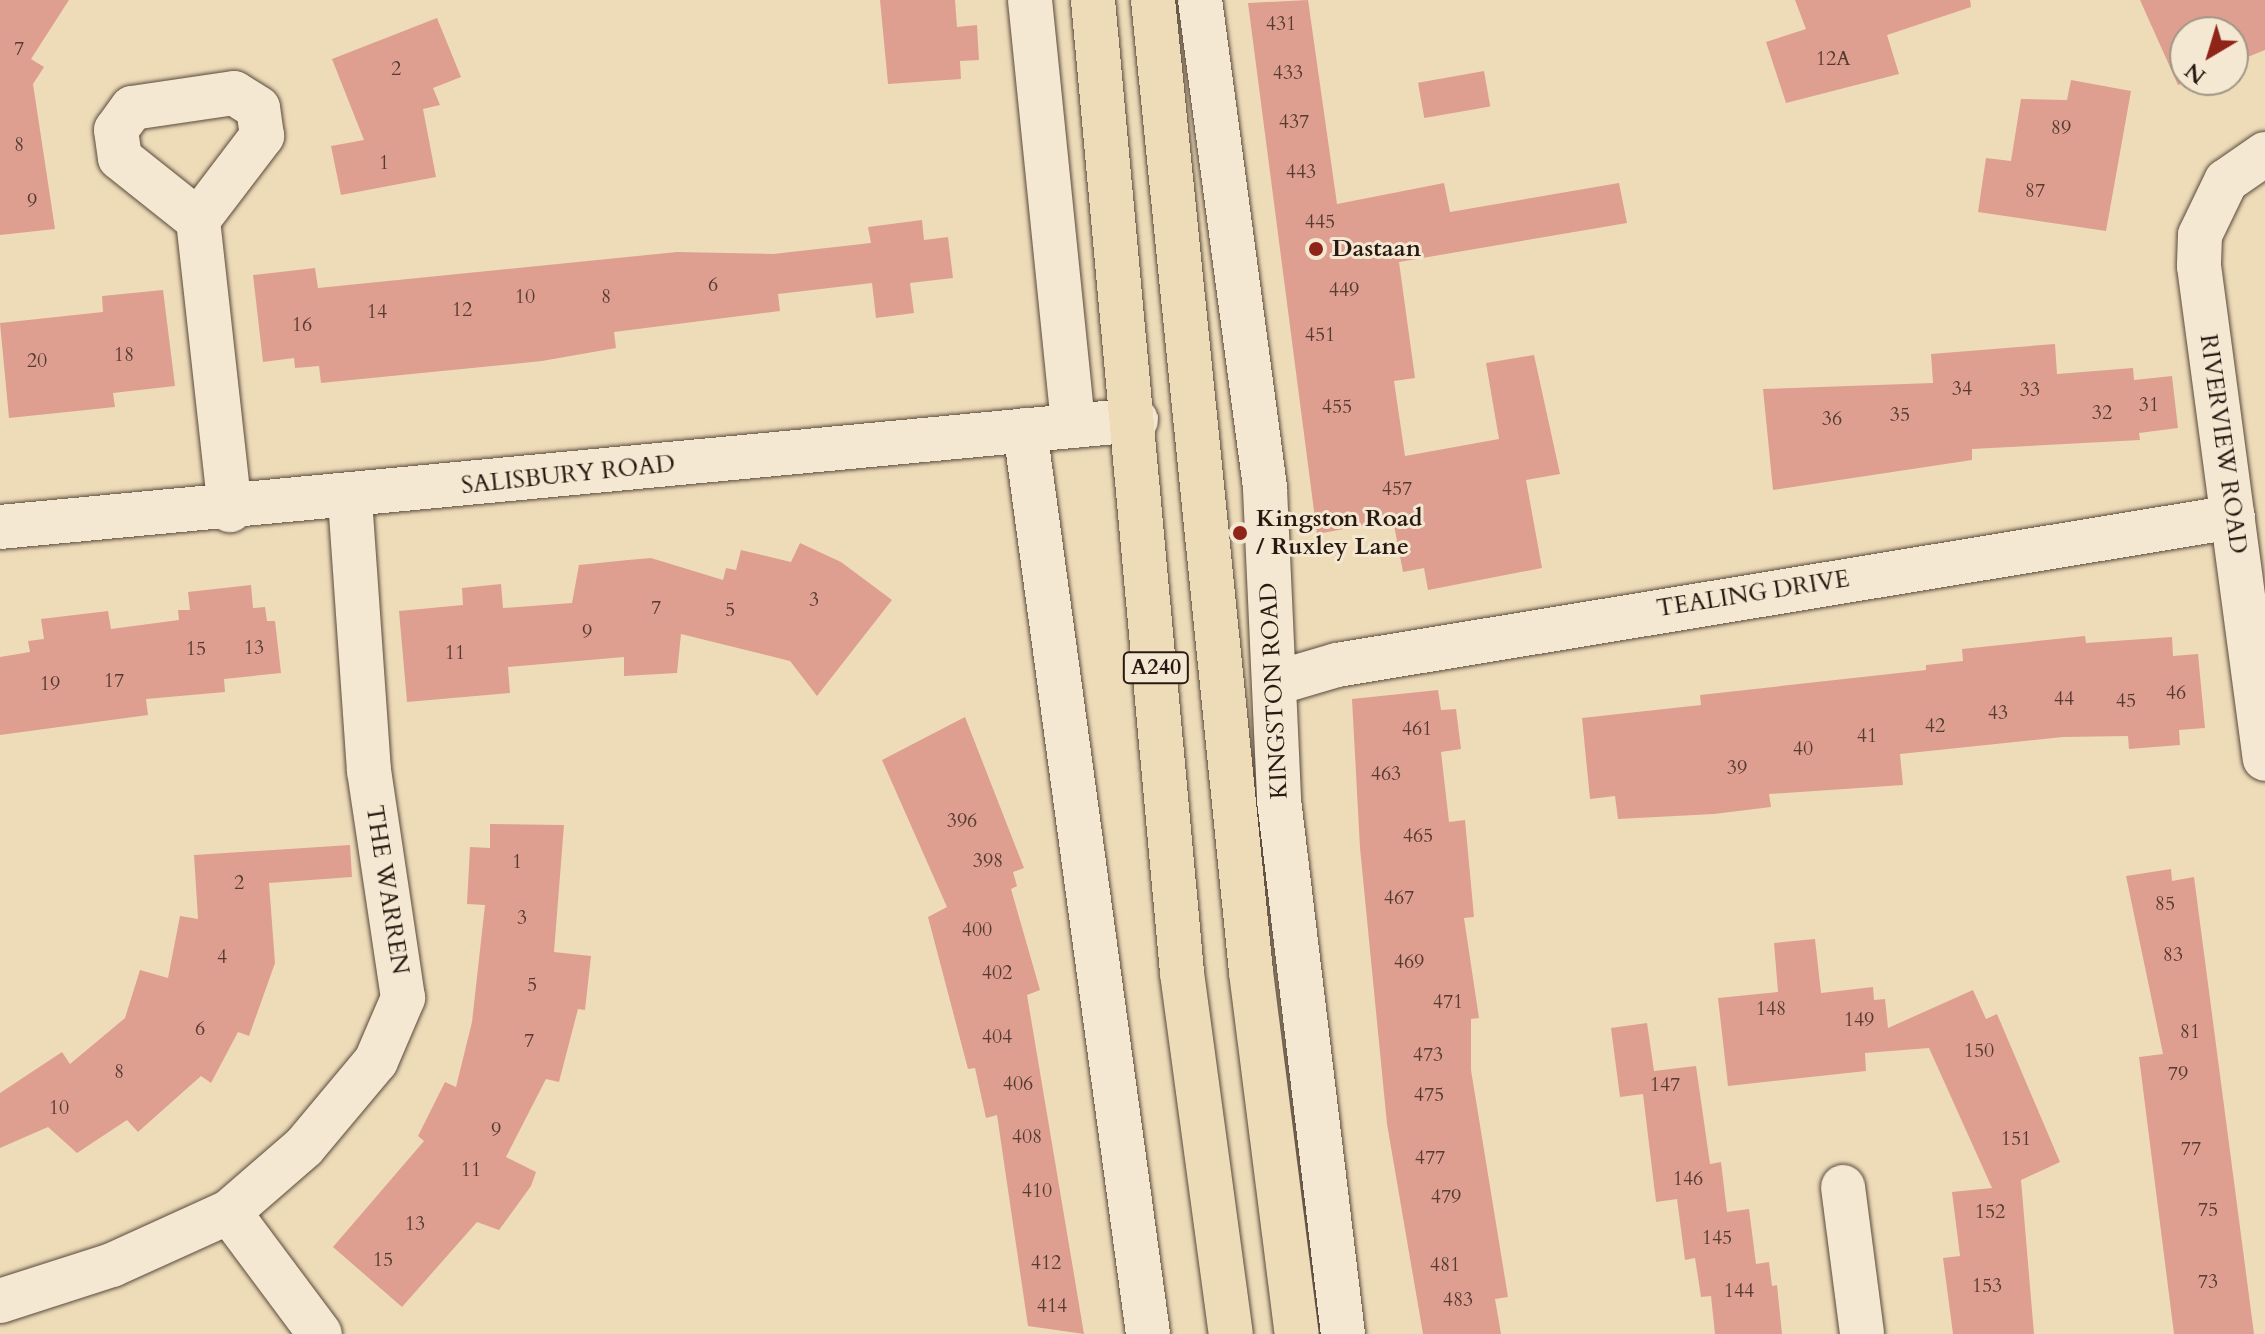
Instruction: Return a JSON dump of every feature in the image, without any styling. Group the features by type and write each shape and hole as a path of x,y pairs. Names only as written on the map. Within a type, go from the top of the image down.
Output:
{"highway":[{"name":"A240","path":"1093,0 1136,420 1182,973 1231,1334"},
{"name":"KINGSTON ROAD","path":"1159,10 1251,972 1297,1334"}],"street":[{"path":"1030,0 1073,426"},
{"name":"KINGSTON ROAD","path":"1200,0 1263,476 1276,683 1279,800 1343,1334"},
{"name":"RIVERVIEW ROAD","path":"2265,154 2226,181 2200,235 2265,759"},
{"path":"198,220 230,510"},
{"name":"SALISBURY ROAD","path":"0,527 230,510 1136,420"},
{"path":"1025,430 1148,1334"},
{"name":"THE WARREN","path":"0,1301 112,1265 229,1212 304,1147 376,1061 403,998 369,771 350,497"},
{"name":"TEALING DRIVE","path":"1276,683 1337,665 2233,517"},
{"path":"1843,1187 1862,1334"},
{"path":"229,1212 320,1334"}],"building":[{"path":"0,0 69,0 31,59 44,67 33,84 55,229 0,235"},
{"path":"880,0 955,0 957,27 977,25 979,60 960,61 961,79 888,84"},
{"path":"1308,0 1337,204 1444,183 1450,212 1619,183 1627,223 1399,262 1415,378 1394,381 1405,456 1499,439 1486,363 1534,355 1560,474 1526,480 1542,568 1428,590 1424,568 1403,572 1393,520 1317,534 1248,3"},
{"path":"1795,0 1970,0 1971,7 1887,35 1899,74 1786,103 1766,42 1806,29"},
{"path":"2140,0 2265,0 2265,50 2249,56 2249,16 2169,16 2169,65"},
{"path":"437,18 461,77 433,88 440,105 423,109 436,177 341,195 331,146 364,140 332,59"},
{"path":"1484,71 1490,106 1424,118 1418,83"},
{"path":"2071,80 2131,91 2106,231 1978,212 1986,158 2011,161 2021,99 2067,100"},
{"path":"922,220 924,240 948,237 953,278 910,283 914,313 876,318 872,283 778,294 780,311 614,332 616,348 542,361 321,383 319,366 295,368 294,358 263,362 253,275 315,268 318,288 677,252 773,254 871,243 868,227"},
{"path":"163,290 175,386 113,393 115,407 9,418 0,323 103,312 102,296"},
{"path":"2055,344 2057,374 2133,368 2134,380 2172,376 2178,428 2139,433 2140,440 1972,449 1972,460 1773,490 1763,389 1933,383 1931,354"},
{"path":"800,543 841,562 892,600 817,696 790,661 681,634 677,673 624,676 624,657 508,667 510,693 407,702 399,611 463,605 462,588 501,584 503,608 572,603 579,565 628,560 651,558 723,580 726,568 736,570 741,550 791,562"},
{"path":"251,585 253,608 265,607 267,621 275,621 281,673 224,679 225,692 146,699 148,715 0,735 0,657 30,652 28,641 44,639 41,619 108,611 111,629 179,620 178,610 190,610 188,592"},
{"path":"2085,636 2086,643 2172,637 2173,656 2198,654 2205,728 2179,730 2180,745 2129,749 2128,736 2063,737 1900,754 1903,785 1769,794 1771,807 1714,814 1618,819 1615,796 1590,799 1582,718 1701,705 1700,695 1926,670 1926,665 1963,661 1962,649"},
{"path":"1438,690 1441,710 1456,709 1461,749 1441,752 1449,822 1465,820 1474,917 1464,918 1479,1018 1471,1019 1471,1070 1508,1297 1495,1299 1501,1334 1423,1334 1387,1124 1360,848 1352,699"},
{"path":"965,717 1024,868 1013,872 1017,886 1011,889 1040,990 1027,995 1084,1334 1028,1326 997,1115 986,1118 975,1068 968,1069 928,917 947,907 882,760"},
{"path":"490,824 564,825 554,952 591,956 585,1010 578,1009 559,1082 546,1079 506,1157 536,1172 531,1186 499,1230 477,1222 402,1307 333,1247 424,1141 418,1136 445,1082 456,1087 472,1022 485,905 467,904 470,847 490,848"},
{"path":"350,845 352,877 269,883 275,963 249,1036 238,1032 211,1083 201,1076 138,1132 127,1120 77,1153 48,1127 0,1148 0,1093 62,1052 70,1064 125,1018 140,970 168,978 180,916 198,919 194,855"},
{"path":"2171,869 2172,881 2194,877 2254,1334 2174,1334 2139,1057 2163,1054 2126,876"},
{"path":"1815,939 1821,993 1873,987 1874,1000 1885,999 1888,1028 1973,990 1986,1019 1997,1014 2060,1162 2021,1180 2034,1334 1953,1334 1943,1258 1960,1256 1952,1192 1992,1188 1929,1048 1865,1053 1866,1071 1728,1086 1718,998 1778,992 1774,943"},
{"path":"1647,1023 1654,1071 1696,1066 1710,1164 1721,1162 1727,1212 1749,1209 1756,1264 1769,1262 1772,1286 1777,1285 1782,1334 1715,1334 1711,1296 1701,1297 1695,1258 1685,1260 1677,1199 1656,1202 1643,1094 1620,1097 1611,1028"}],"place":[{"name":"Dastaan","path":"1316,249"},
{"name":"Kingston Road / Ruxley Lane","path":"1240,533"}]}
